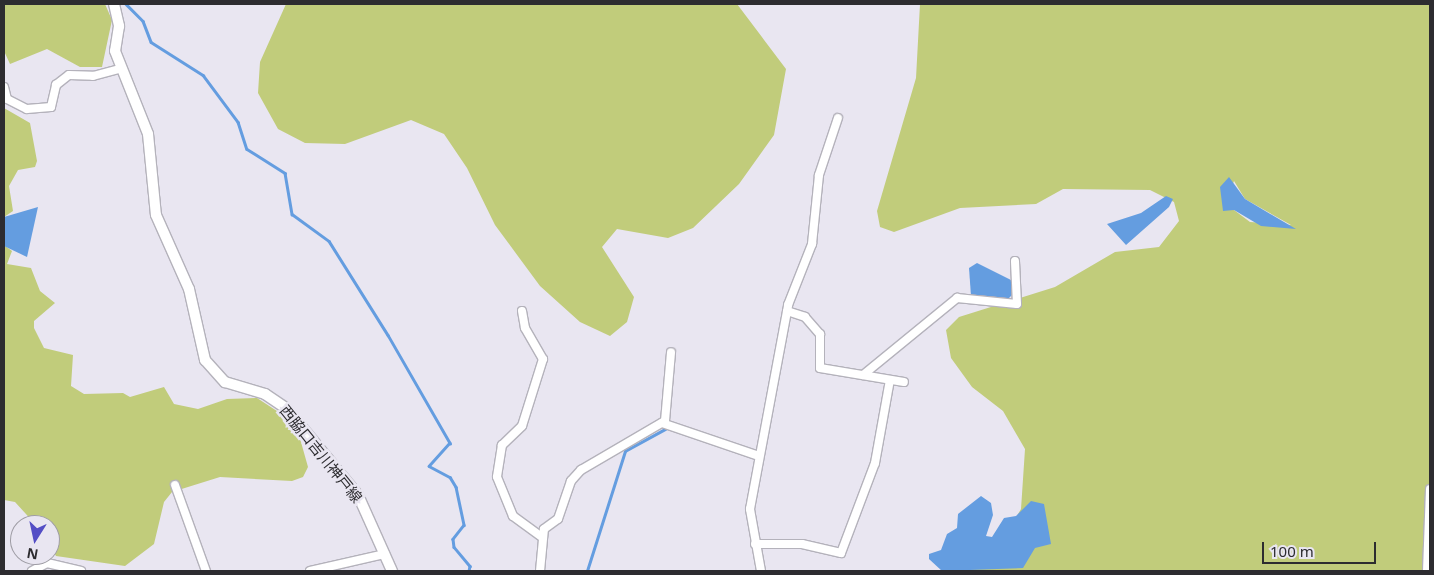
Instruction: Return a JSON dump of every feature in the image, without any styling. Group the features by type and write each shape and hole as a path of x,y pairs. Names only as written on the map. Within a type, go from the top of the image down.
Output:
{"main road":[{"name":"西脇口吉川神戸線","path":"114,4 119,26 115,51 120,69 148,134 156,215 189,289 205,360 225,382 265,394 286,408 358,495 392,571"}],"street":[{"path":"4,87 7,99 27,110 51,107 56,85 69,75 93,76 120,69"},
{"path":"761,571 750,509 759,456 787,311 812,244 819,175 838,118"},
{"path":"863,375 957,298 1017,304 1016,261"},
{"path":"522,311 525,328 543,359 522,426 502,445 497,477 513,516 542,537"},
{"path":"787,311 805,316 820,334 820,368 904,382"},
{"path":"541,571 544,529 558,518 571,481 581,470 662,423 670,402 671,352"},
{"path":"755,544 802,544 842,553 875,463 890,380"},
{"path":"662,423 759,456"},
{"path":"175,485 206,571"},
{"path":"1427,571 1430,489"},
{"path":"310,571 385,554"},
{"path":"32,571 47,563 82,571"}],"green space":[{"path":"4,4 105,4 112,20 102,67 80,67 47,49 10,64 4,51"},
{"path":"286,4 737,4 786,69 774,135 739,184 693,228 668,238 617,229 602,247 634,297 627,322 610,336 580,322 540,286 495,225 467,168 444,134 411,120 345,144 305,143 278,129 258,93 260,62"},
{"path":"920,4 1430,4 1430,571 968,571 1004,538 1021,509 1025,449 1003,411 972,387 951,358 946,330 959,317 1055,287 1115,252 1159,247 1179,221 1174,202 1150,190 1063,189 1036,204 960,208 894,232 880,227 877,211 916,78","holes":["1234,181 1245,199 1291,225 1250,222 1234,210 1223,210"]},
{"path":"4,108 30,123 37,161 35,167 18,170 9,186 13,211 4,217"},
{"path":"4,245 12,251 7,264 31,268 40,291 55,303 34,321 34,328 44,348 73,355 71,386 84,394 123,393 130,397 164,387 174,404 198,409 227,399 257,398 283,415 299,435 308,467 303,477 292,481 220,477 172,492 164,502 154,544 125,566 60,557 60,515 27,515 15,502 4,500"}],"water":[{"path":"1229,177 1245,199 1296,229 1261,226 1234,210 1223,211 1220,187"},
{"path":"1166,196 1173,199 1169,207 1126,245 1107,224 1141,213"},
{"path":"38,207 27,257 4,246 4,217"},
{"path":"977,263 1011,280 1013,294 1007,300 971,296 969,268"},
{"path":"981,496 991,503 993,515 986,536 992,537 1004,518 1016,516 1031,501 1044,504 1051,544 1035,548 1023,568 942,571 929,559 929,554 941,550 947,534 957,528 958,514"}],"waterway":[{"path":"126,4 143,21 151,42 203,75 238,122 247,149 285,173 292,214 329,241 388,335 450,443 429,466 450,477 456,487 464,525 453,539 454,547 470,566 469,571"},
{"path":"587,571 625,451 665,429"}]}
